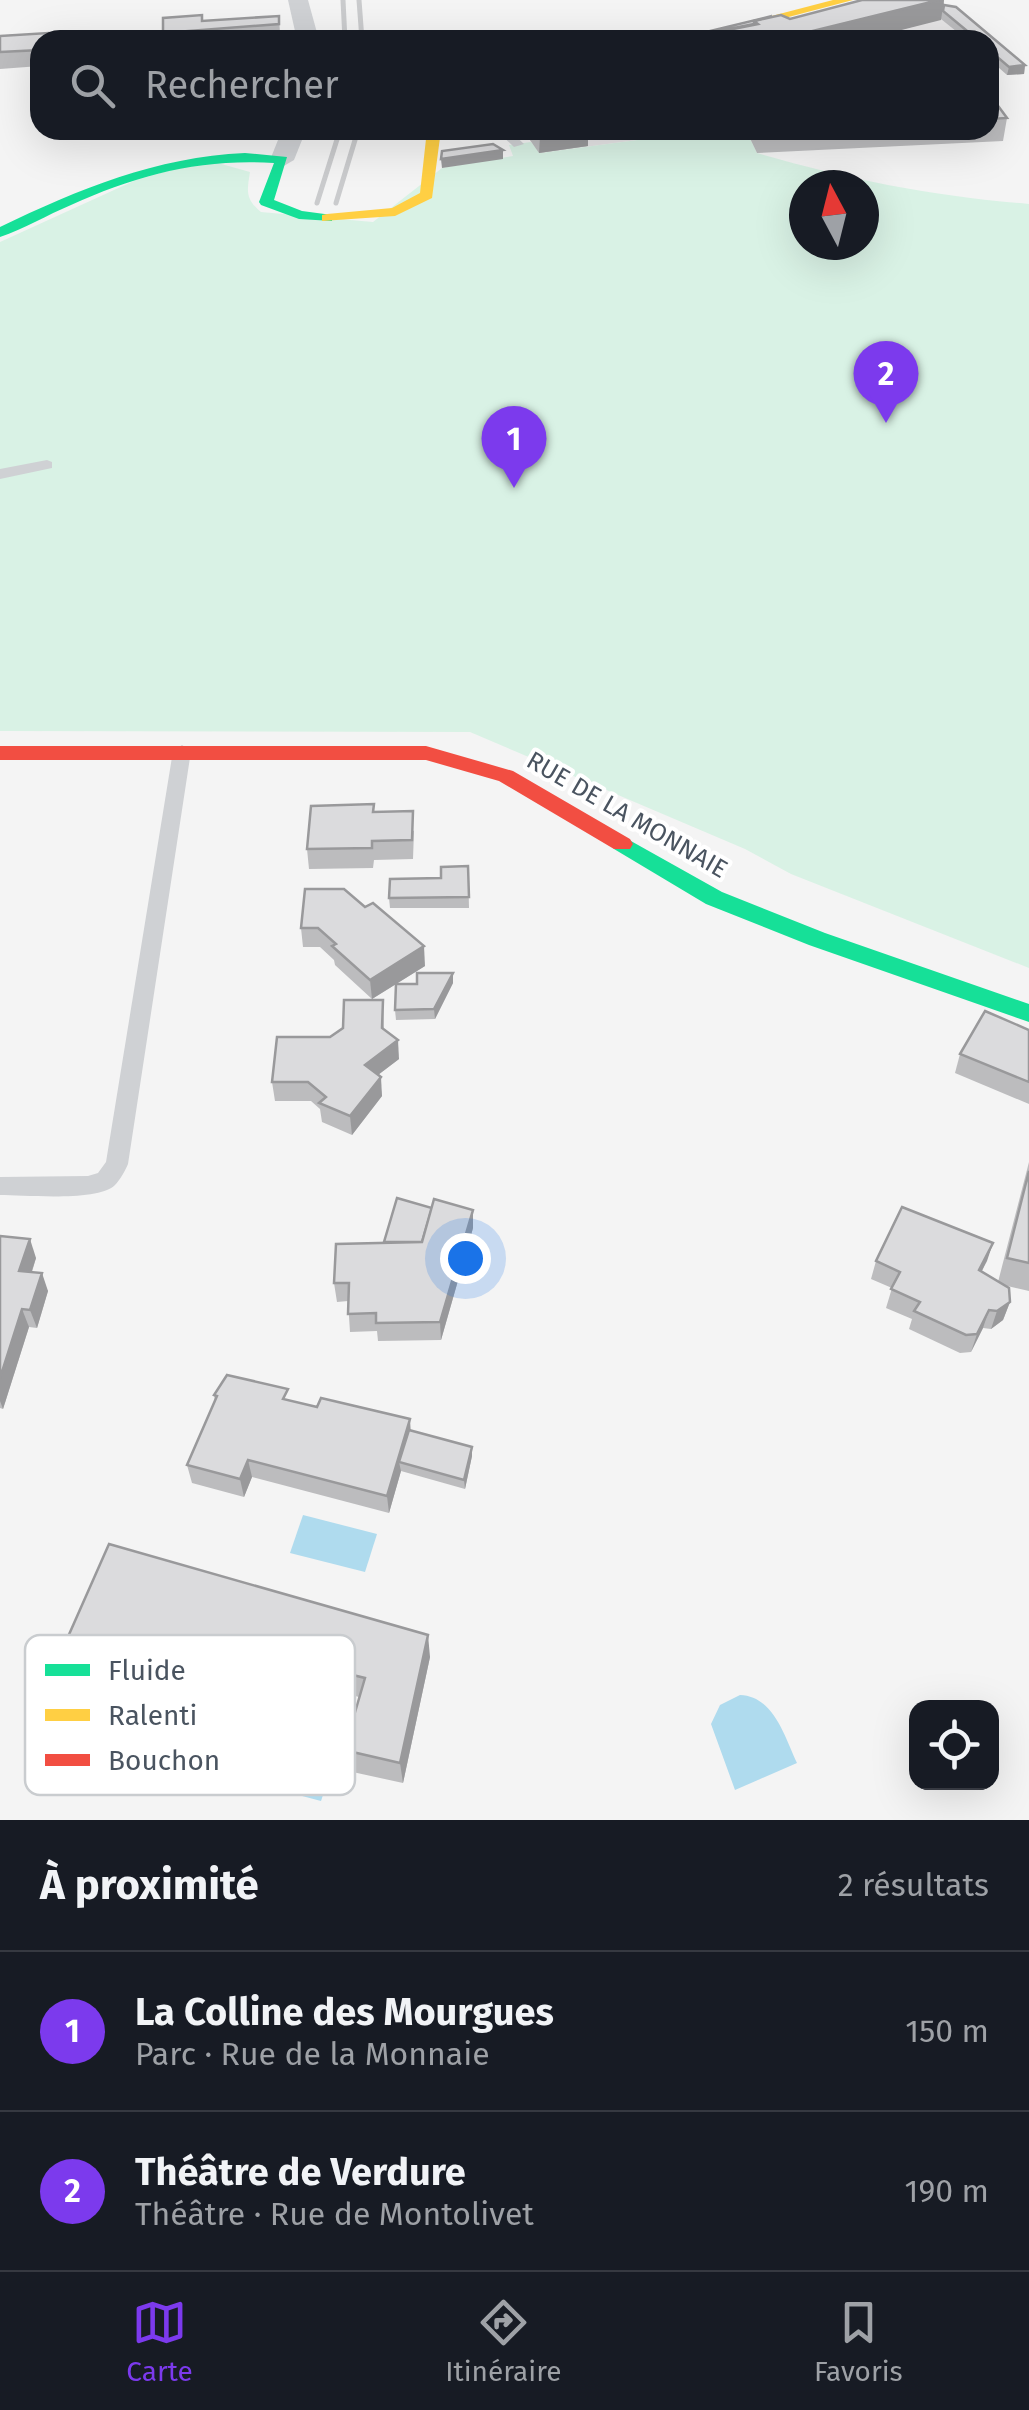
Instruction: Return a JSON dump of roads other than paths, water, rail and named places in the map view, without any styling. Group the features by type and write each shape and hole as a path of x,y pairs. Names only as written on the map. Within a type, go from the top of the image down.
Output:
{"street":[{"path":"298,0 306,30"},
{"path":"726,30 847,0"},
{"path":"290,140 266,202 288,215 344,217 404,212 427,195 433,140"},
{"path":"0,233 122,181 196,157 242,154 282,160"},
{"name":"RUE DE LA MONNAIE","path":"0,754 369,751 426,753 466,762 506,776 714,898 816,939 1029,1013"}],"lane":[{"path":"513,140 518,144"},
{"path":"0,474 48,465"},
{"path":"0,1186 88,1185 105,1181 117,1164 182,752"}],"water":[{"path":"303,1515 377,1534 365,1572 290,1553"},
{"path":"740,1695 752,1697 770,1710 797,1763 735,1790 711,1724 720,1705"},
{"path":"298,1795 323,1795 321,1801"}],"railway":[{"path":"343,0 344,30"},
{"path":"359,0 361,30"},
{"path":"317,203 337,140"},
{"path":"336,203 355,140"}],"place":[{"name":"Théâtre de Verdure","path":"886,423"},
{"name":"La Colline des Mourgues","path":"514,488"}]}
